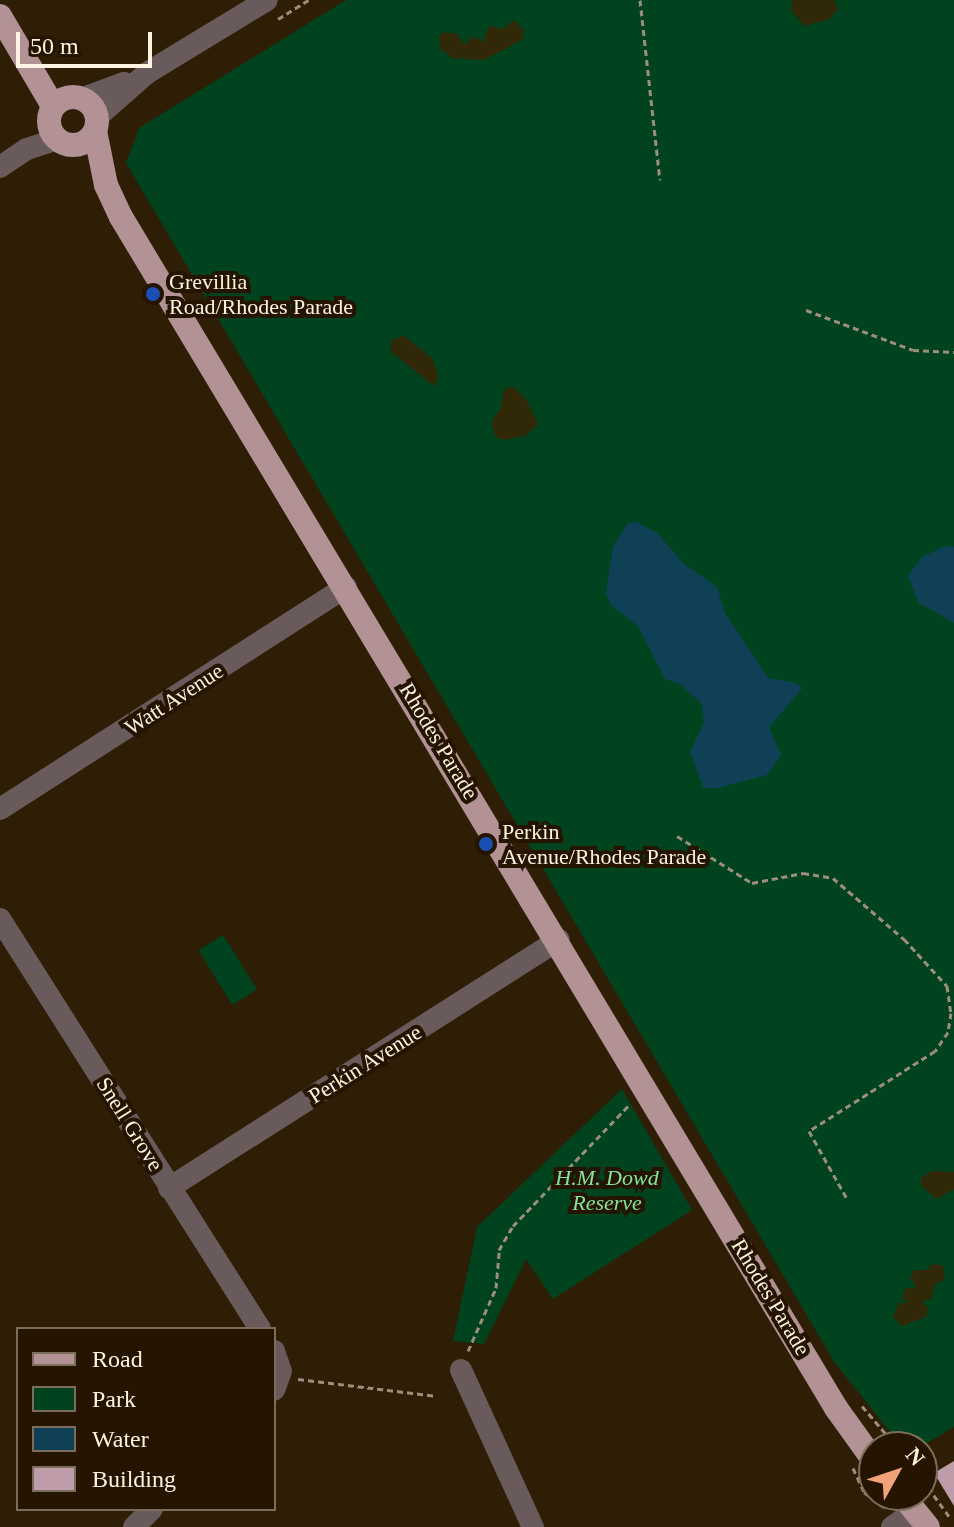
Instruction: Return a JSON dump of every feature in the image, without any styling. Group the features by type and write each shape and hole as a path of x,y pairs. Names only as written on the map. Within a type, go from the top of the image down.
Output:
{"main road":[{"name":"Rhodes Parade","path":"0,16 72,120 106,185 559,940 836,1408 858,1451"}],"street":[{"path":"0,167 267,0"},
{"name":"Watt Avenue","path":"0,809 346,587"},
{"name":"Snell Grove","path":"0,919 259,1327"},
{"name":"Perkin Avenue","path":"169,1188 559,940"},
{"path":"276,1357 281,1371 276,1385"},
{"path":"461,1370 533,1527"},
{"path":"134,1527 150,1511"},
{"path":"892,1527 924,1513"}],"path":[{"path":"269,24 309,0"},
{"path":"640,0 660,180"},
{"path":"806,310 913,350 954,352"},
{"path":"677,836 752,883 803,873 833,878 904,939 947,986 950,1023 935,1051 809,1131 846,1197"},
{"path":"461,1370 496,1288 499,1250 513,1226 631,1103"},
{"path":"298,1379 437,1396"}],"green space":[{"path":"346,0 954,0 954,1427 938,1437 938,1431 889,1431 835,1363 126,163 139,128"},
{"path":"223,935 257,989 232,1005 198,950"},
{"name":"H.M. Dowd Reserve","path":"622,1089 692,1210 553,1299 526,1259 484,1344 453,1341 477,1227"}],"sand":[{"path":"792,0 834,0 838,9 830,19 804,26 791,10"},
{"path":"514,20 524,30 522,40 484,60 452,58 440,48 439,36 445,32 458,34 464,45 473,36 483,42 489,26 503,29"},
{"path":"403,335 433,359 438,378 434,386 391,352 391,341"},
{"path":"512,386 526,399 538,424 525,436 503,440 495,436 491,422 501,408 503,391"},
{"path":"932,1171 954,1172 954,1189 937,1199 921,1186 921,1178"},
{"path":"931,1264 943,1266 945,1280 935,1284 931,1299 922,1301 928,1308 926,1317 901,1326 893,1316 899,1303 908,1303 902,1297 905,1289 917,1287 910,1279 914,1270 928,1270"}],"water":[{"path":"636,522 657,533 684,564 717,587 725,613 768,678 797,683 802,689 769,727 781,755 767,775 714,789 703,787 690,752 704,723 702,704 680,684 665,679 638,626 611,605 606,593 613,547 628,523"},
{"path":"945,546 954,547 954,623 918,602 908,576 922,557"}],"building":[{"path":"954,1461 954,1506 938,1480 938,1471"}],"place":[{"name":"Grevillia Road/Rhodes Parade","path":"153,294"},
{"name":"Perkin Avenue/Rhodes Parade","path":"486,844"}]}
